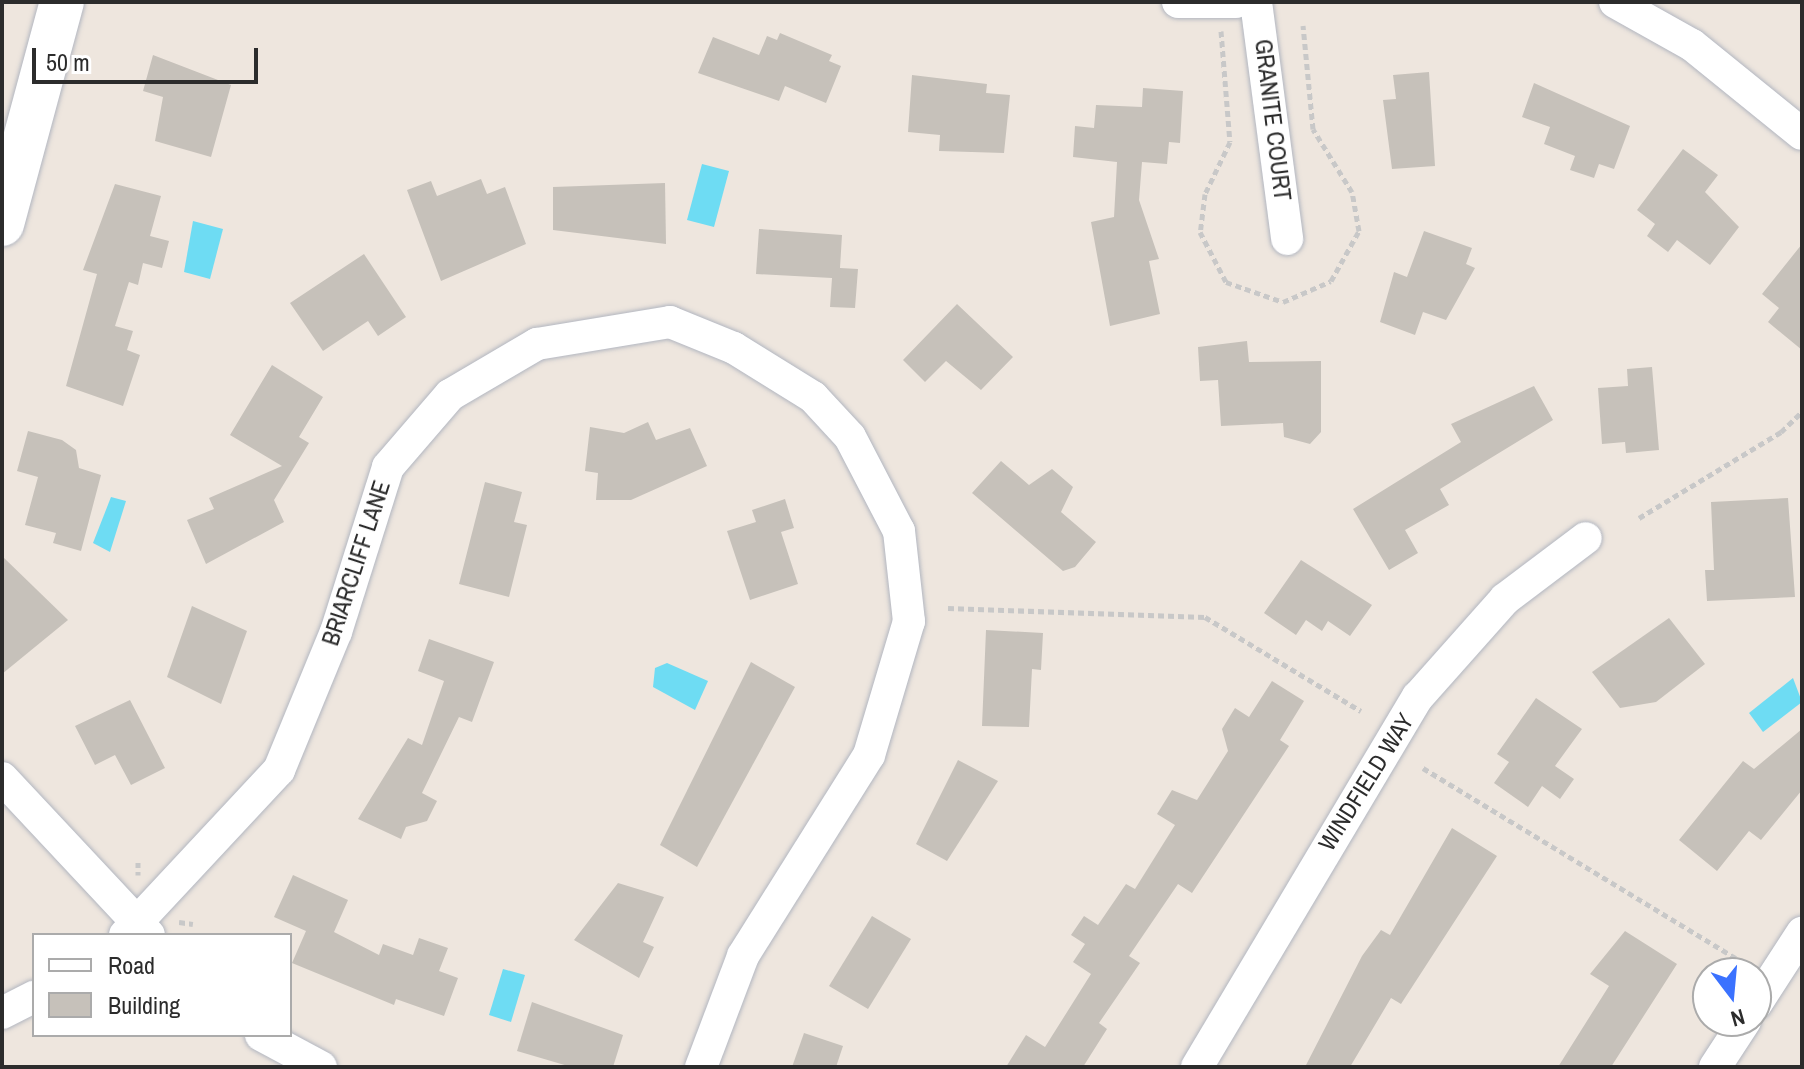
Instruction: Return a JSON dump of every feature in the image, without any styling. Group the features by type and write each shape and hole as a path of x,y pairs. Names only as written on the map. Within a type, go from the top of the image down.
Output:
{"street":[{"path":"2,224 62,2"},
{"path":"1178,2 1236,2"},
{"name":"GRANITE COURT","path":"1256,2 1287,239"},
{"path":"1615,2 1692,45 1802,134"},
{"name":"BRIARCLIFF LANE","path":"138,931 279,770 336,632 388,467 450,395 537,344 670,322 734,348 813,397 850,437 899,531 909,621 869,755 743,956 701,1067"},
{"name":"WINDFIELD WAY","path":"1197,1067 1418,697 1505,599 1586,538"},
{"path":"2,778 138,931"},
{"path":"1772,979 1802,933"},
{"path":"2,1013 32,998"},
{"path":"265,1037 321,1067"},
{"path":"1715,1067 1735,1037"}],"path":[{"path":"1639,518 1781,432 1802,412"},
{"path":"948,608 1205,617 1361,711"},
{"path":"1423,768 1734,957"},
{"path":"138,862 138,876"},
{"path":"179,922 193,924"}],"water":[{"path":"702,164 729,171 714,227 687,220"},
{"path":"193,221 223,229 210,279 184,272"},
{"path":"111,497 126,501 110,552 93,543"},
{"path":"667,663 708,681 695,710 653,687 655,668"},
{"path":"1793,678 1802,702 1763,732 1749,713"},
{"path":"503,969 525,975 511,1022 489,1015"}],"building":[{"path":"780,33 832,55 829,61 841,66 826,103 785,86 779,101 698,73 713,37 759,55 767,36 777,40"},
{"path":"153,55 231,85 211,157 155,141 163,97 143,91"},
{"path":"1429,72 1435,166 1392,169 1383,100 1396,99 1393,75"},
{"path":"912,75 987,84 986,93 1010,95 1004,153 939,151 940,135 908,132"},
{"path":"1534,83 1630,126 1614,169 1599,164 1594,178 1570,170 1575,156 1544,144 1550,127 1522,117"},
{"path":"1143,88 1183,91 1180,143 1169,142 1167,164 1142,162 1139,200 1159,259 1149,261 1160,314 1110,326 1091,222 1114,217 1117,162 1073,157 1075,126 1094,128 1096,105 1142,107"},
{"path":"1683,149 1718,175 1705,192 1739,227 1710,265 1677,240 1668,252 1647,236 1655,224 1637,210"},
{"path":"481,179 487,194 505,187 526,244 441,281 407,190 431,181 437,196"},
{"path":"665,183 666,244 553,230 553,187"},
{"path":"115,184 161,196 150,236 169,241 162,268 143,263 138,285 129,282 115,326 133,331 127,350 140,355 123,406 66,386 97,274 83,270"},
{"path":"759,229 842,235 840,268 858,269 855,308 830,307 832,278 756,274"},
{"path":"1424,231 1472,248 1466,264 1475,268 1446,320 1423,312 1415,335 1380,322 1394,272 1407,277"},
{"path":"1802,244 1802,350 1768,322 1779,308 1762,294"},
{"path":"364,254 406,317 378,336 368,321 323,351 290,303"},
{"path":"957,304 1013,357 981,390 946,361 925,382 903,360"},
{"path":"1247,341 1249,362 1321,361 1321,432 1310,444 1284,437 1283,423 1221,426 1218,380 1200,381 1198,347"},
{"path":"272,365 323,397 299,437 309,443 274,500 284,522 206,564 187,520 214,509 209,498 282,466 230,435"},
{"path":"1652,367 1659,450 1626,453 1625,442 1602,444 1598,388 1628,386 1627,369"},
{"path":"1534,386 1553,420 1440,489 1449,505 1405,530 1418,553 1389,570 1353,509 1461,442 1451,424"},
{"path":"648,422 656,440 690,428 707,466 631,500 596,500 598,473 585,471 590,427 624,433"},
{"path":"28,431 62,440 76,450 79,468 101,475 81,551 53,543 56,533 25,525 38,477 17,471"},
{"path":"1001,461 1029,485 1052,469 1073,487 1061,512 1096,542 1075,567 1063,571 972,493"},
{"path":"485,482 522,492 514,522 527,525 509,597 459,584"},
{"path":"1788,498 1795,597 1707,601 1705,570 1714,570 1711,502"},
{"path":"785,499 794,528 781,532 798,584 750,600 727,531 756,522 752,510"},
{"path":"2,556 68,620 2,674"},
{"path":"1301,560 1372,605 1350,636 1328,621 1322,631 1306,620 1296,635 1264,613"},
{"path":"192,606 247,631 221,704 167,677"},
{"path":"1669,618 1705,664 1656,702 1620,708 1592,672"},
{"path":"986,630 1043,633 1041,670 1032,669 1029,727 982,726"},
{"path":"429,639 494,662 472,722 459,717 422,793 437,801 427,821 406,827 401,839 358,819 408,738 422,745 444,681 418,671"},
{"path":"751,662 795,687 697,867 660,845"},
{"path":"1272,681 1304,701 1280,740 1289,746 1192,893 1178,884 1129,956 1140,963 1099,1023 1107,1029 1083,1067 1006,1067 1026,1035 1045,1047 1091,974 1073,962 1085,944 1071,935 1084,916 1098,925 1126,884 1135,889 1175,825 1157,814 1172,790 1197,800 1228,751 1222,729 1235,708 1249,717"},
{"path":"1536,698 1582,729 1555,766 1574,779 1560,799 1542,786 1528,807 1494,783 1509,762 1497,754"},
{"path":"130,700 165,768 131,785 115,755 95,765 75,726"},
{"path":"1802,729 1802,790 1761,840 1749,831 1717,871 1679,840 1743,761 1754,769"},
{"path":"958,760 998,781 947,861 916,844"},
{"path":"1452,828 1497,856 1401,1004 1391,998 1350,1067 1305,1067 1362,956 1381,930 1390,935"},
{"path":"293,875 348,900 334,932 379,955 383,944 413,955 419,938 448,948 439,971 458,978 444,1016 396,999 394,1005 292,963 306,931 274,917"},
{"path":"618,883 664,897 643,942 654,947 639,978 574,940"},
{"path":"872,916 911,939 868,1009 829,986"},
{"path":"1625,931 1677,964 1611,1067 1558,1067 1609,986 1590,974"},
{"path":"532,1002 623,1035 613,1067 568,1066 517,1051"},
{"path":"804,1033 843,1046 836,1067 792,1067"}]}
